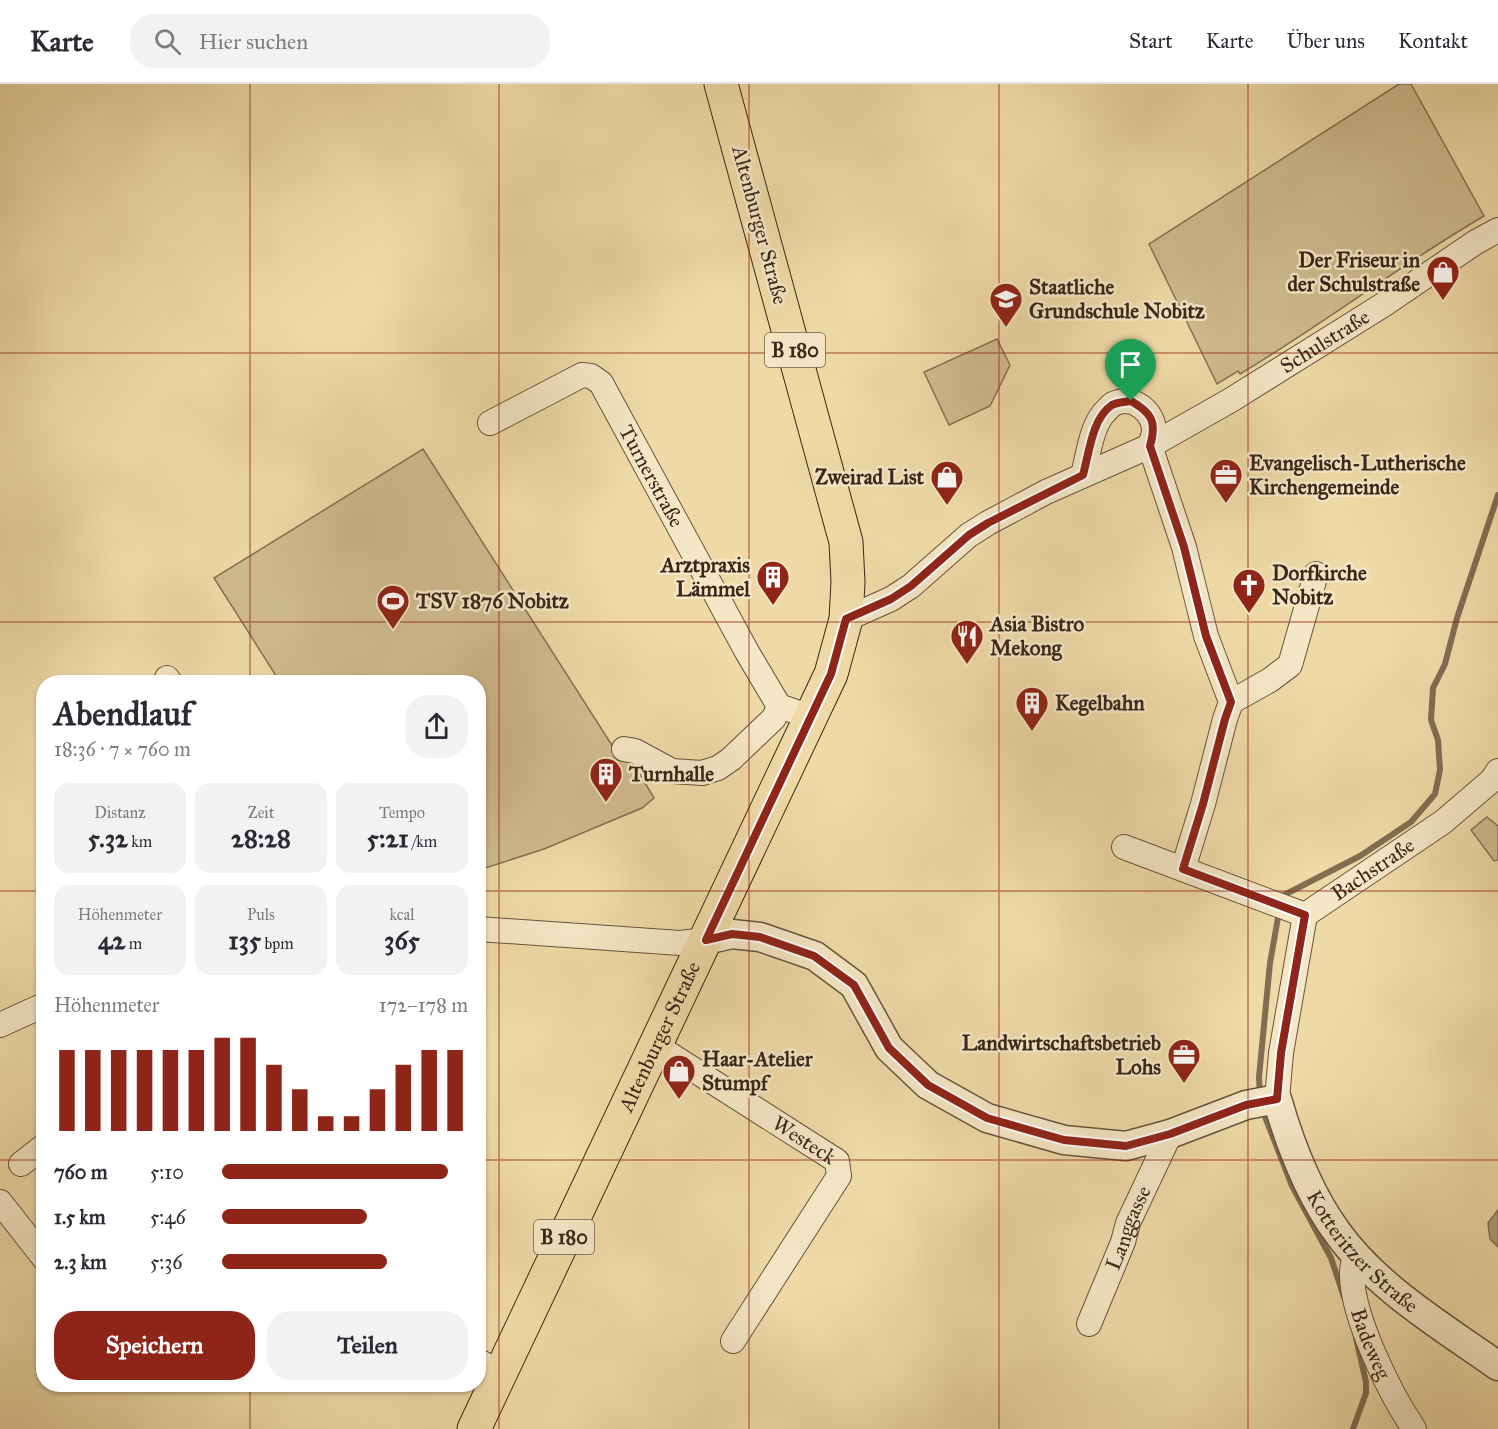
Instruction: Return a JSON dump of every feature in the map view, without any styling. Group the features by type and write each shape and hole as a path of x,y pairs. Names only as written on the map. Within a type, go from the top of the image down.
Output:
{"main road":[{"name":"Altenburger Straße","path":"486,1382 490,1366 655,1045 706,940 831,674 846,619 848,582 846,542 721,84"},
{"name":"Altenburger Straße","path":"474,1429 483,1392"}],"street":[{"name":"Schulstraße","path":"846,619 891,599 911,586 969,535 988,523 1083,475 1150,446 1280,370 1498,230"},
{"name":"Turnerstraße","path":"490,423 582,375 591,376 601,382 747,652 779,706"},
{"path":"1083,475 1092,438 1101,416 1113,404 1131,401 1144,408 1153,421 1154,434 1150,446 1184,547 1206,636 1231,702 1183,869"},
{"path":"1231,702 1270,680 1290,665 1316,574"},
{"path":"624,749 635,751 672,771 702,773 718,768 731,759 774,718 779,706 811,717"},
{"name":"Bachstraße","path":"1290,909 1443,822 1492,780 1498,771"},
{"path":"486,930 680,943 732,934 760,937 814,956 854,985 889,1048 928,1085 987,1118 1064,1140 1126,1146 1170,1134 1266,1101 1281,1053 1290,909 1124,847"},
{"path":"0,1025 36,1009"},
{"name":"Westeck","path":"655,1045 837,1161 839,1176 733,1341"},
{"name":"Kotteritzer Straße","path":"1266,1101 1283,1119 1310,1188 1336,1232 1397,1294 1498,1366"},
{"name":"Langgasse","path":"1089,1324 1123,1242 1128,1223 1170,1134"},
{"path":"21,1164 36,1152"},
{"path":"0,1202 36,1248"},
{"name":"Badeweg","path":"1355,1253 1351,1274 1355,1303 1372,1349 1402,1412 1414,1429"}],"shaded area":[{"path":"1399,84 1411,84 1484,216 1422,254 1271,355 1240,374 1238,371 1217,384 1149,244"},
{"path":"997,339 1010,365 990,406 949,425 924,372"},
{"name":"TSV 1876 Nobitz","path":"423,449 613,747 621,742 654,798 642,808 544,849 486,868 486,675 276,675 214,578"},
{"path":"1487,817 1498,826 1498,860 1494,861 1471,830"},
{"path":"1498,1210 1498,1247 1490,1239 1488,1223"}],"waterway":[{"path":"1283,900 1284,895 1360,856 1411,822 1435,794 1440,770 1438,740 1431,720 1433,688 1445,664 1457,618 1498,495"},
{"path":"1260,1096 1259,1077 1270,963 1279,912"},
{"path":"1262,1109 1292,1186 1331,1258 1344,1297"},
{"path":"1353,1429 1366,1393 1366,1382 1356,1338"}],"place":[{"name":"Der Friseur in der Schulstraße","path":"1443,301"},
{"name":"Staatliche Grundschule Nobitz","path":"1006,328"},
{"name":"Evangelisch-Lutherische Kirchengemeinde","path":"1226,504"},
{"name":"Zweirad List","path":"947,506"},
{"name":"Arztpraxis Lämmel","path":"773,606"},
{"name":"Dorfkirche Nobitz","path":"1249,614"},
{"name":"TSV 1876 Nobitz","path":"393,630"},
{"name":"Asia Bistro Mekong","path":"967,665"},
{"name":"Kegelbahn","path":"1032,732"},
{"name":"Turnhalle","path":"606,803"},
{"name":"Landwirtschaftsbetrieb Lohs","path":"1184,1084"},
{"name":"Haar-Atelier Stumpf","path":"679,1100"}],"route":[{"path":"1131,401 1144,408 1153,421 1154,434 1150,446 1184,547 1206,636 1231,702 1183,869 1305,915 1281,1053 1277,1099 1246,1105 1170,1134 1126,1146 1064,1140 987,1118 928,1085 889,1048 854,985 814,956 760,937 732,934 706,940 831,674 846,619 891,599 911,586 969,535 988,523 1083,475 1092,438 1101,416 1113,404 1131,401"}]}
